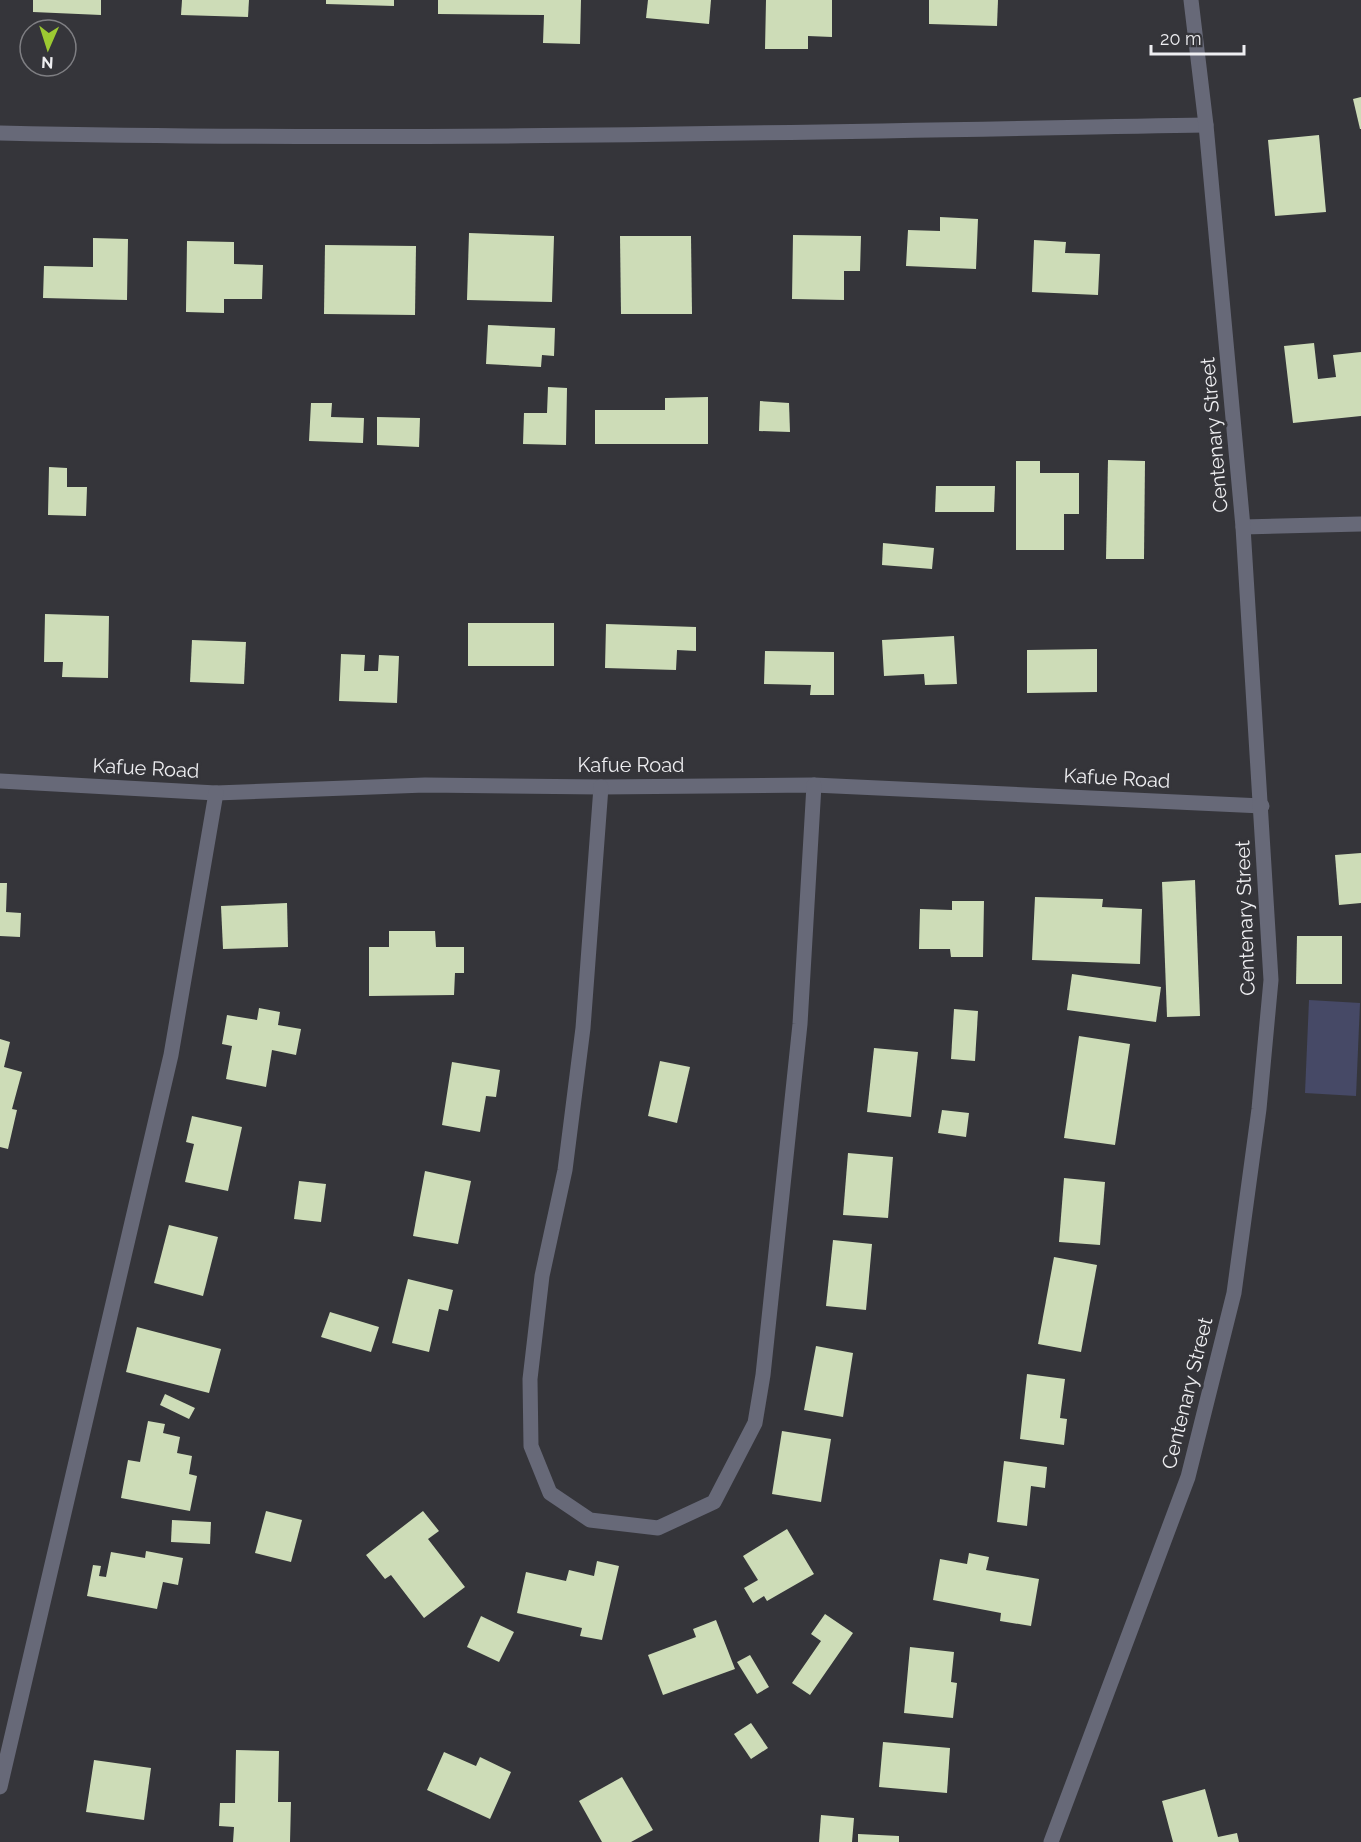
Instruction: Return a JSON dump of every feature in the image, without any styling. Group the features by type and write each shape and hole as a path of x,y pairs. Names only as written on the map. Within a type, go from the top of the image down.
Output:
{"street":[{"name":"Centenary Street","path":"1051,1842 1188,1477 1234,1293 1259,1108 1271,980 1244,527 1206,125 1191,0"},
{"path":"0,133 175,137 598,136 1206,125"},
{"path":"1244,527 1361,524"},
{"name":"Kafue Road","path":"0,781 216,793 425,785 601,787 814,785 1262,806"},
{"path":"601,787 583,1028 565,1170 542,1276 530,1379 531,1446 550,1493 590,1520 658,1528 714,1502 755,1422 763,1375 800,1024 814,785"},
{"path":"0,1787 5,1744 171,1055 216,793"}],"shaded area":[{"path":"1309,1000 1360,1003 1356,1096 1305,1093"}],"building":[{"path":"33,0 101,0 101,15 33,12"},
{"path":"182,0 249,0 248,17 181,15"},
{"path":"326,0 394,0 394,6 326,4"},
{"path":"438,0 581,0 580,44 543,43 544,15 438,14"},
{"path":"648,0 711,0 709,24 646,18"},
{"path":"766,0 832,0 832,37 808,36 808,49 765,49"},
{"path":"929,0 998,0 997,26 929,24"},
{"path":"1361,97 1361,129 1360,129 1353,99"},
{"path":"1319,135 1326,212 1275,216 1268,140"},
{"path":"940,217 978,219 976,269 906,266 908,230 940,231"},
{"path":"469,233 554,236 552,302 467,300"},
{"path":"793,235 861,236 860,271 844,271 844,300 792,299"},
{"path":"620,236 691,236 692,314 621,314"},
{"path":"93,238 128,239 127,300 43,298 44,266 93,267"},
{"path":"1034,240 1066,242 1065,253 1100,254 1098,295 1032,292"},
{"path":"187,241 234,242 234,264 263,265 262,299 224,299 224,313 186,312"},
{"path":"325,245 416,246 415,315 324,314"},
{"path":"488,325 555,328 554,356 542,355 541,367 486,364"},
{"path":"1314,343 1318,379 1336,377 1333,355 1361,352 1361,416 1293,423 1284,346"},
{"path":"548,387 567,388 566,445 523,444 524,413 547,413"},
{"path":"708,397 708,444 595,444 595,410 665,410 665,398"},
{"path":"760,401 789,403 790,432 759,431"},
{"path":"311,403 332,403 331,417 364,418 363,443 309,441"},
{"path":"377,417 420,418 419,447 377,445"},
{"path":"1108,460 1145,461 1144,559 1106,559"},
{"path":"1016,461 1040,461 1040,473 1079,473 1079,514 1064,514 1064,550 1016,550"},
{"path":"49,467 67,468 67,487 87,487 86,516 48,515"},
{"path":"936,486 995,486 994,512 935,512"},
{"path":"883,543 934,548 932,569 882,565"},
{"path":"45,614 109,616 108,678 62,677 63,662 44,662"},
{"path":"468,623 554,623 554,666 468,666"},
{"path":"606,624 696,627 696,651 677,650 676,670 605,668"},
{"path":"954,636 957,684 925,685 924,674 884,676 882,640"},
{"path":"192,640 246,642 244,684 190,682"},
{"path":"1097,649 1097,692 1027,693 1027,650"},
{"path":"765,651 834,652 834,695 810,695 811,685 764,684"},
{"path":"341,654 365,655 364,671 378,671 379,655 399,656 397,703 339,701"},
{"path":"1361,853 1361,903 1339,905 1335,855"},
{"path":"1195,880 1200,1016 1167,1017 1162,882"},
{"path":"0,883 7,883 6,912 21,913 20,937 0,936"},
{"path":"1035,897 1103,899 1102,907 1142,909 1140,964 1032,960"},
{"path":"952,901 984,901 983,957 951,957 950,949 919,949 920,909 952,910"},
{"path":"287,903 288,947 223,949 221,906"},
{"path":"389,931 435,931 436,947 464,947 464,973 455,973 454,995 369,996 369,947 389,947"},
{"path":"1297,936 1342,936 1342,984 1296,984"},
{"path":"1072,974 1161,987 1156,1022 1067,1010"},
{"path":"259,1008 280,1012 278,1025 301,1029 296,1055 272,1050 266,1087 226,1079 232,1046 222,1044 227,1015 257,1020"},
{"path":"954,1009 978,1011 975,1061 951,1059"},
{"path":"1079,1036 1130,1044 1115,1145 1064,1138"},
{"path":"0,1039 10,1042 4,1067 22,1072 12,1109 17,1110 8,1149 0,1147"},
{"path":"874,1048 918,1052 911,1117 867,1112"},
{"path":"660,1061 690,1067 677,1123 648,1116"},
{"path":"452,1062 500,1070 496,1097 486,1096 480,1132 442,1125"},
{"path":"942,1110 969,1113 966,1137 938,1133"},
{"path":"192,1116 242,1127 228,1191 185,1182 194,1144 186,1142"},
{"path":"848,1153 893,1157 888,1218 843,1215"},
{"path":"425,1171 471,1181 458,1244 413,1236"},
{"path":"1064,1178 1105,1182 1100,1245 1059,1242"},
{"path":"299,1181 326,1184 321,1222 294,1219"},
{"path":"169,1225 218,1237 203,1296 154,1283"},
{"path":"833,1240 872,1244 866,1310 826,1306"},
{"path":"1054,1257 1097,1265 1081,1352 1038,1344"},
{"path":"408,1279 453,1290 448,1311 439,1309 429,1352 392,1343"},
{"path":"330,1312 379,1327 371,1352 321,1337"},
{"path":"137,1327 221,1349 209,1393 126,1372"},
{"path":"816,1346 853,1353 843,1417 804,1410"},
{"path":"1027,1374 1065,1379 1060,1418 1067,1419 1064,1445 1020,1439"},
{"path":"165,1394 195,1408 189,1419 160,1405"},
{"path":"148,1421 165,1424 163,1433 180,1437 177,1453 192,1456 189,1474 197,1476 190,1511 121,1498 128,1460 140,1462"},
{"path":"782,1431 831,1439 821,1502 772,1494"},
{"path":"1004,1461 1047,1467 1045,1488 1031,1486 1027,1526 997,1522"},
{"path":"266,1511 302,1520 291,1562 255,1553"},
{"path":"423,1511 439,1531 428,1539 465,1587 424,1618 391,1575 385,1579 366,1555"},
{"path":"172,1520 211,1522 210,1544 171,1542"},
{"path":"787,1529 814,1574 767,1601 764,1596 753,1603 744,1588 758,1580 743,1556"},
{"path":"146,1551 183,1558 178,1585 163,1582 157,1609 87,1596 93,1565 101,1566 99,1576 106,1577 111,1552 145,1558"},
{"path":"969,1553 989,1557 986,1570 1039,1579 1031,1626 1000,1621 1001,1613 933,1600 940,1559 967,1564"},
{"path":"597,1561 619,1566 602,1640 580,1636 582,1628 517,1613 526,1572 566,1581 569,1570 594,1576"},
{"path":"825,1614 853,1633 810,1695 792,1683 821,1641 811,1634"},
{"path":"481,1616 514,1632 499,1662 467,1647"},
{"path":"716,1620 735,1669 663,1695 648,1655 696,1637 693,1629"},
{"path":"910,1647 954,1652 951,1682 957,1683 953,1718 904,1713"},
{"path":"750,1655 769,1687 757,1694 737,1662"},
{"path":"751,1723 768,1748 751,1759 734,1734"},
{"path":"883,1742 950,1748 947,1793 879,1787"},
{"path":"236,1750 279,1751 278,1802 291,1802 290,1842 233,1842 234,1827 219,1826 220,1803 235,1803"},
{"path":"444,1752 476,1766 480,1757 511,1772 490,1819 427,1790"},
{"path":"94,1760 151,1768 144,1820 86,1812"},
{"path":"622,1777 653,1830 631,1842 602,1842 579,1801"},
{"path":"1205,1789 1218,1837 1237,1833 1239,1842 1173,1842 1162,1801"},
{"path":"821,1815 854,1818 852,1842 819,1842"},
{"path":"858,1834 899,1836 899,1842 858,1842"}]}
